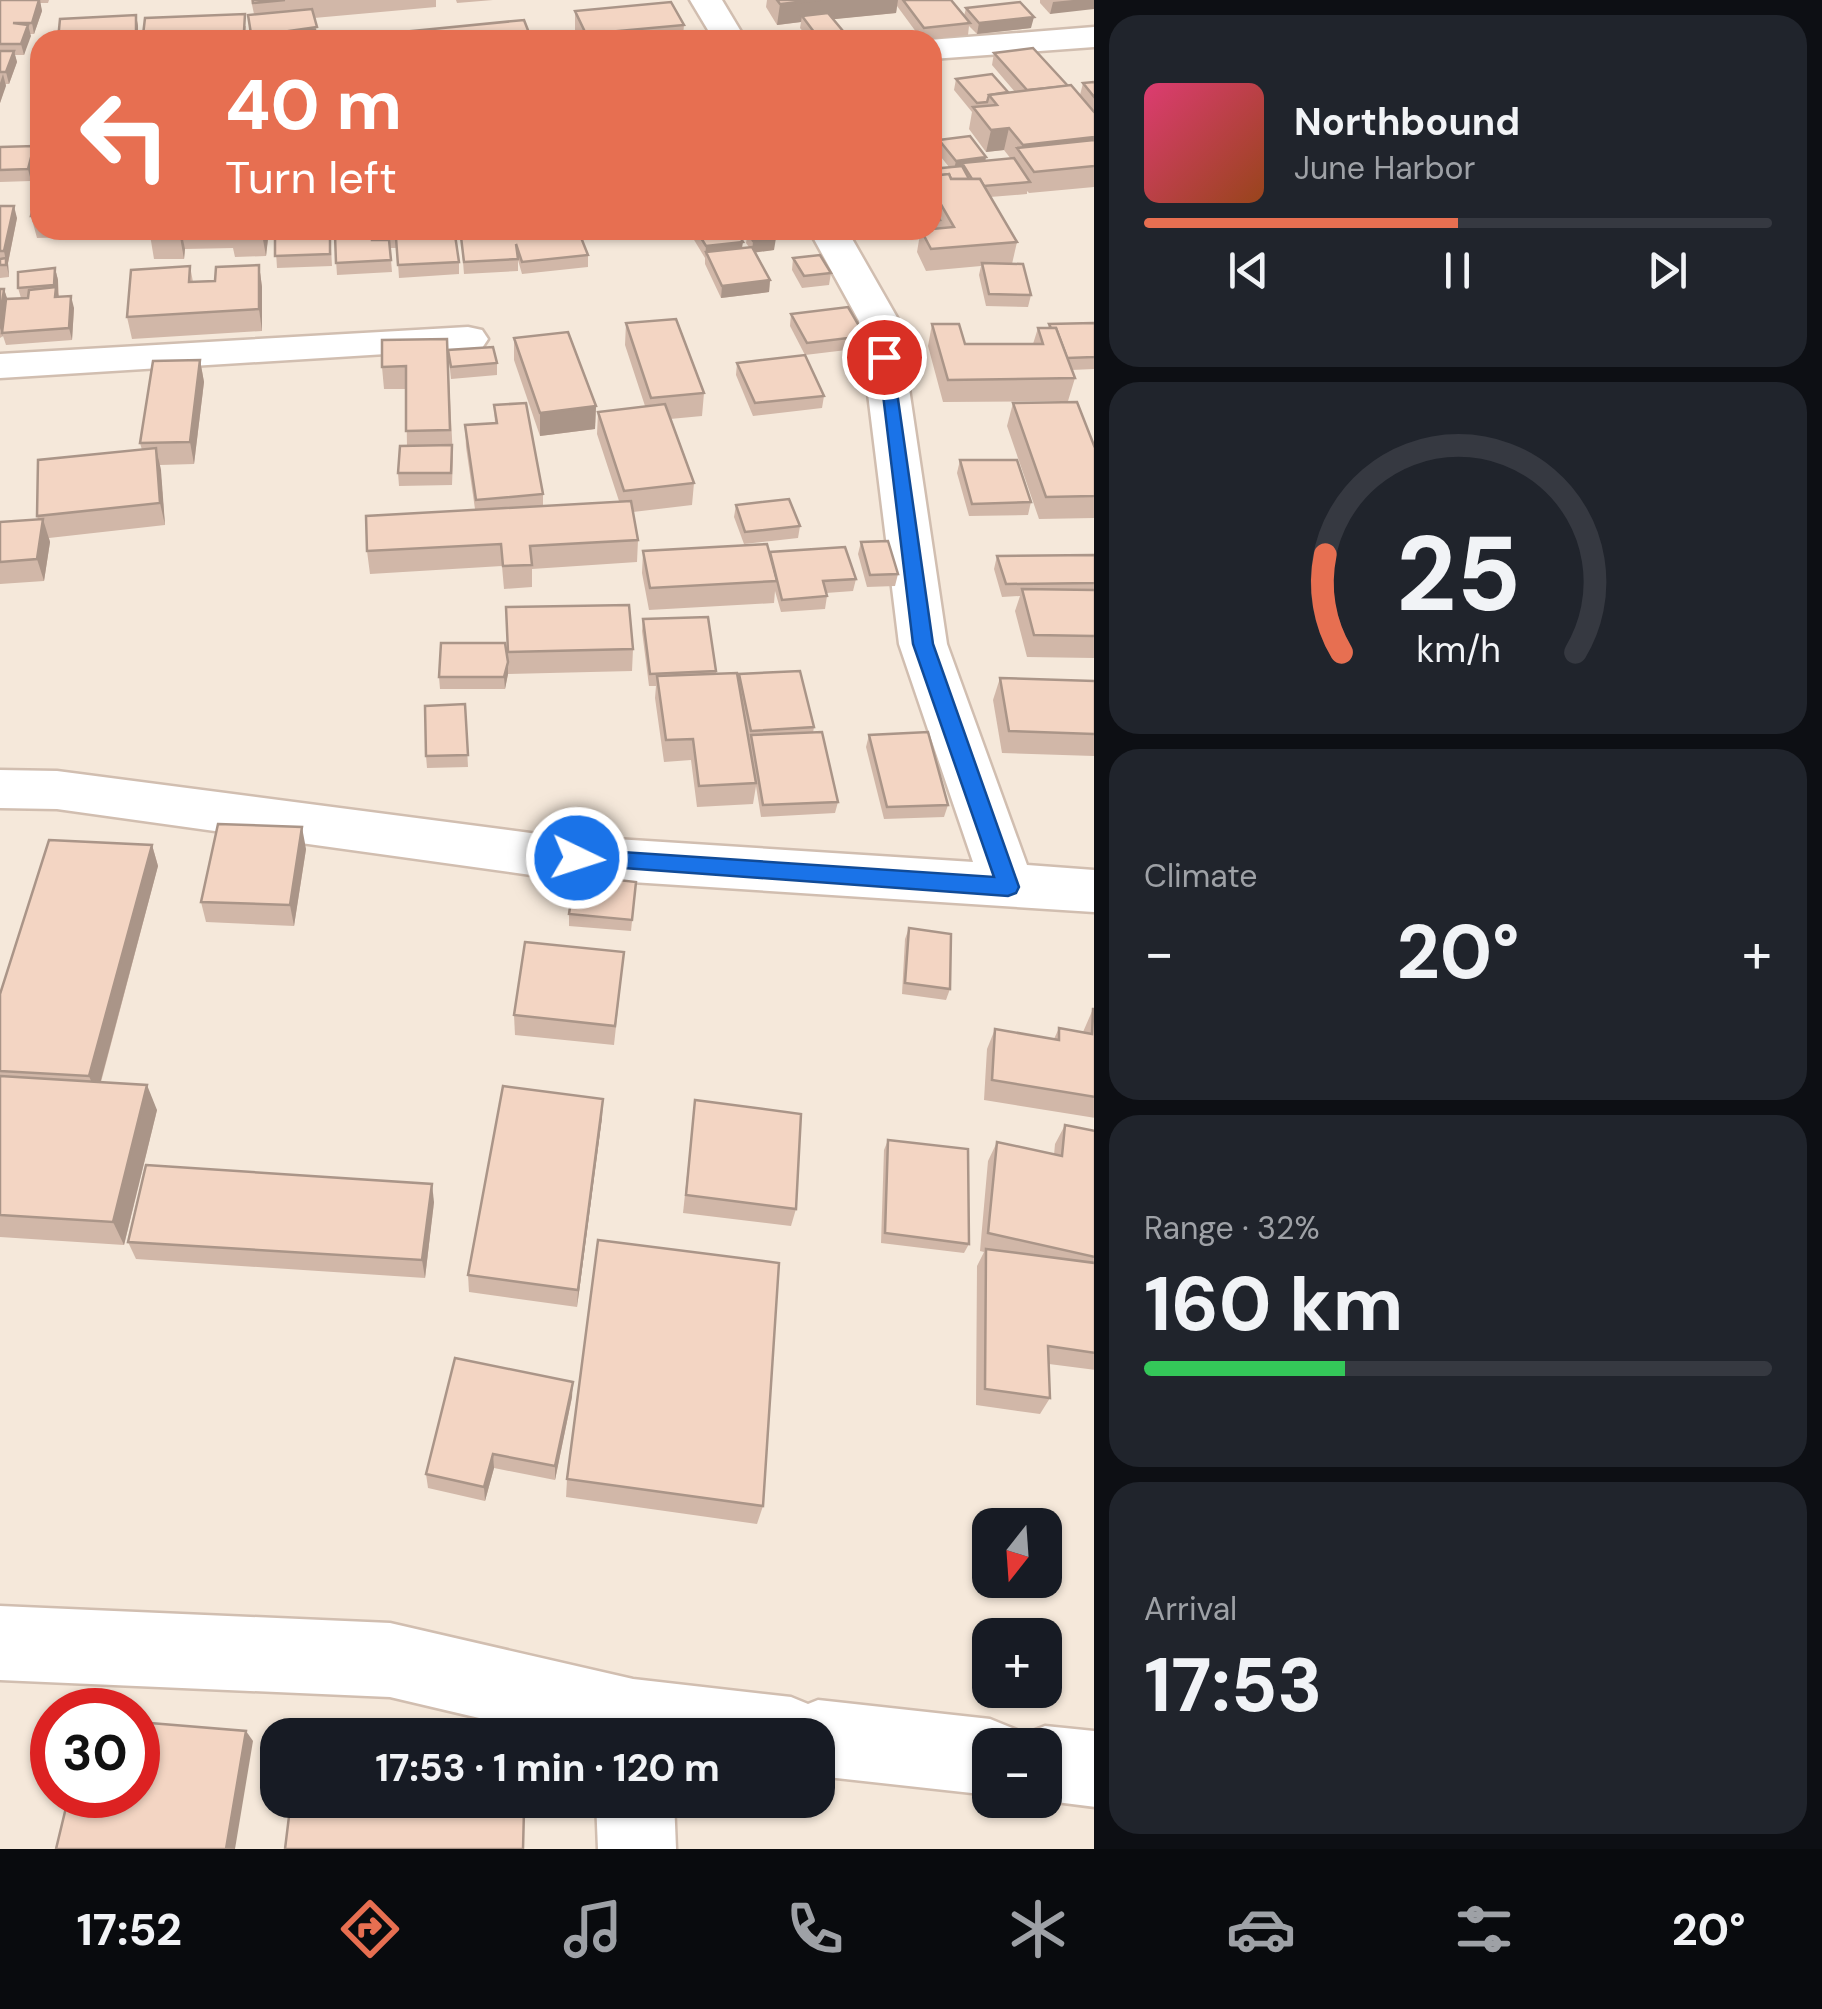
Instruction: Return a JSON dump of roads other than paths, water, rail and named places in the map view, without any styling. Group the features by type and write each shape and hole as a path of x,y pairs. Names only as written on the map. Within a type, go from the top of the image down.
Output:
{"street":[{"path":"706,0 724,30"},
{"path":"942,48 1094,37"},
{"path":"834,240 879,321 923,644 1008,887"},
{"path":"0,366 468,339"},
{"path":"0,789 58,790 538,855 1094,891"},
{"path":"0,1642 390,1660 604,1718"},
{"path":"835,1740 972,1756"},
{"path":"1062,1766 1094,1769"},
{"path":"635,1818 636,1849"}]}
